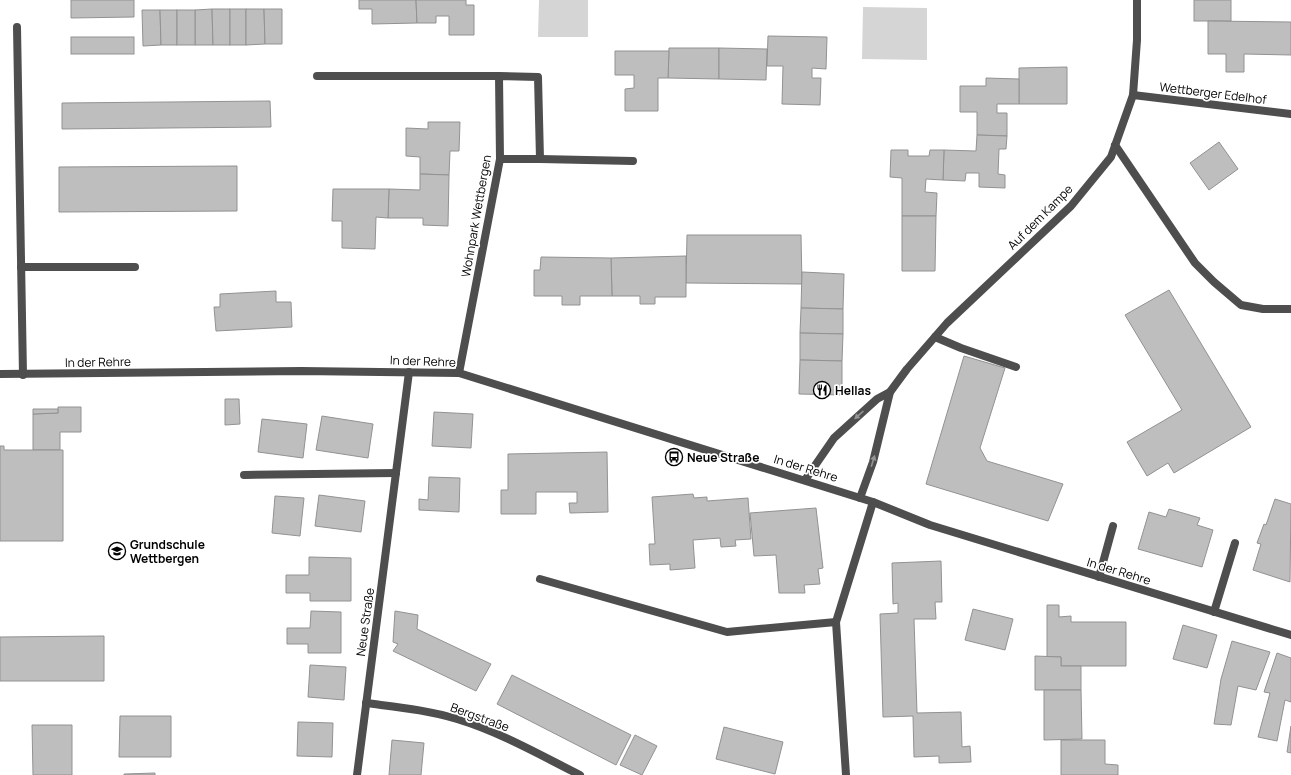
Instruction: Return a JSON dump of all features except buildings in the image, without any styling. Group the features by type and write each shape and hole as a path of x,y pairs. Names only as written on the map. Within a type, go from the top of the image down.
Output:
{"street":[{"name":"Auf dem Kampe","path":"805,480 834,438 877,399 890,392 947,323 1071,206 1111,157 1133,95 1137,40 1137,0"},
{"path":"17,27 23,375"},
{"path":"317,76 538,77 540,159"},
{"name":"Wohnpark Wettbergen","path":"459,373 500,159 498,76"},
{"name":"Wettberger Edelhof","path":"1133,95 1291,114"},
{"path":"1115,145 1195,263 1214,282 1241,305 1263,309 1291,309"},
{"path":"500,159 633,161"},
{"path":"21,267 135,267"},
{"path":"935,337 961,348 1016,367"},
{"name":"In der Rehre","path":"0,374 23,375 301,371 459,373 805,480 873,502 930,525 1291,635"},
{"name":"Neue Straße","path":"357,775 409,372"},
{"name":"Auf dem Kampe","path":"860,498 873,462 890,392"},
{"path":"244,475 396,472"},
{"path":"846,775 836,622 873,502"},
{"path":"1099,577 1113,526"},
{"path":"1214,612 1235,543"},
{"path":"540,579 727,632 836,622"},
{"name":"Bergstraße","path":"366,703 396,706 456,719 490,732 580,775"}],"shaded area":[{"path":"539,0 588,0 588,37 538,37"},
{"path":"863,7 927,8 927,60 862,59"}],"place":[{"name":"Hellas","path":"822,390"},
{"name":"Neue Straße","path":"674,457"},
{"name":"Grundschule Wettbergen","path":"117,551"}]}
